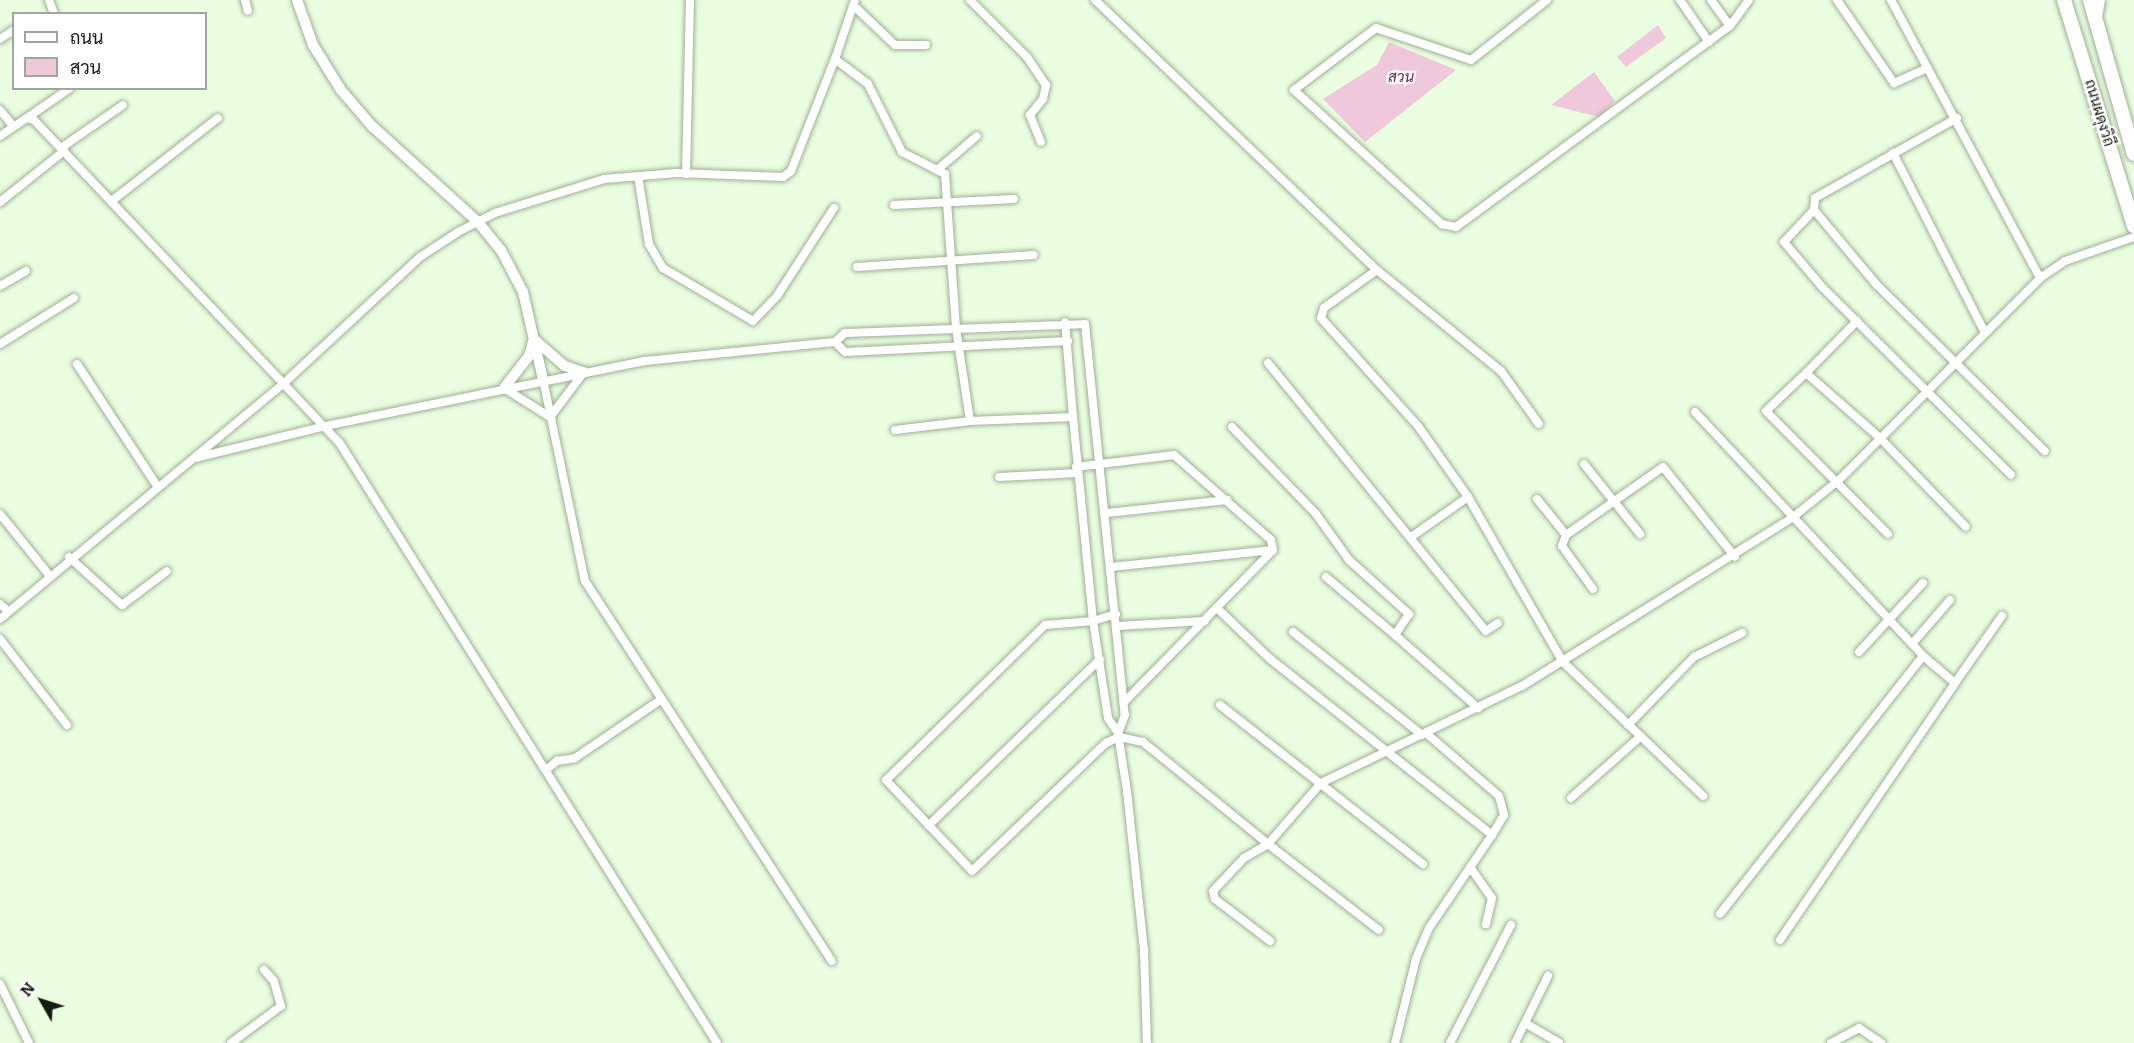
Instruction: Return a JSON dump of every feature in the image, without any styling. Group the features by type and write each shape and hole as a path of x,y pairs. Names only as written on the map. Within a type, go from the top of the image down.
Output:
{"main road":[{"name":"ถนนผดุงวิถี","path":"2064,0 2134,226"},
{"name":"ถนนผดุงวิถี","path":"2090,0 2134,154"}],"street":[{"path":"245,0 248,11"},
{"path":"297,0 313,45 341,90 372,126 478,222 501,250 523,292 585,581 658,701 832,961"},
{"path":"686,174 690,0"},
{"path":"970,0 1027,57 1046,85 1043,99 1030,116 1041,142"},
{"path":"1095,0 1377,270 1501,371 1539,424"},
{"path":"1547,0 1471,60 1376,28 1293,90 1442,224 1456,227 1730,26 1749,0"},
{"path":"1680,0 1709,42"},
{"path":"1711,0 1730,26"},
{"path":"1837,0 1894,83 1928,68"},
{"path":"1891,0 1957,118 2040,278"},
{"path":"2097,22 2100,0"},
{"path":"0,619 69,557 284,383 420,257 478,222 604,179 686,174 771,179 791,171 835,59 854,2 895,45 926,45"},
{"path":"835,59 868,84 902,152 945,174 954,261 956,328 962,346 970,421"},
{"path":"0,136 67,90"},
{"path":"0,202 62,149 123,105"},
{"path":"0,110 13,126"},
{"path":"27,118 62,149 113,201 326,426 359,468 552,765 717,1043"},
{"path":"113,201 218,118"},
{"path":"1957,118 1815,198 1814,210 1784,242 1857,321 2011,475"},
{"path":"937,170 977,136"},
{"path":"1893,153 1985,333"},
{"path":"638,176 649,244 663,268 753,321 777,296 834,208"},
{"path":"894,205 1014,199"},
{"path":"1814,210 1877,285 2045,451"},
{"path":"1270,941 1215,899 1213,891 1244,858 1268,844 1321,783 1478,708 1563,662 1735,557 1792,518 1839,480 2040,278 2065,261 2134,237"},
{"path":"857,267 1034,255"},
{"path":"1377,270 1324,308 1321,318 1418,426 1468,497 1563,662 1703,796"},
{"path":"0,286 26,271"},
{"path":"0,344 74,298"},
{"path":"1857,321 1766,411 1839,480 1888,534"},
{"path":"191,459 326,426 644,361 835,342 845,333 1065,322 1084,324 1107,513 1124,702 1119,735 1144,949 1147,1043"},
{"path":"1065,322 1077,470 1093,621 1108,718 1119,735 1143,742 1268,844 1379,930"},
{"path":"534,338 559,362 584,372"},
{"path":"504,388 529,356 534,338"},
{"path":"835,342 845,352 1068,340"},
{"path":"1268,363 1486,631 1498,623"},
{"path":"77,364 158,486"},
{"path":"550,417 584,372"},
{"path":"1806,373 1881,439 1966,527"},
{"path":"504,388 550,417"},
{"path":"1695,412 1888,620 1923,656 1955,683"},
{"path":"895,430 970,421 1073,417"},
{"path":"1232,427 1316,514 1349,560 1409,614 1395,635"},
{"path":"999,477 1077,470 1101,462 1174,454 1271,540 1273,550"},
{"path":"1584,464 1640,534"},
{"path":"1593,589 1562,546 1566,536 1663,466 1735,557"},
{"path":"1411,537 1468,497"},
{"path":"1537,499 1566,536"},
{"path":"1107,513 1227,500"},
{"path":"0,514 49,575"},
{"path":"1111,567 1273,550"},
{"path":"1124,702 1218,609 1273,550"},
{"path":"69,557 122,605 166,571"},
{"path":"1326,578 1478,708"},
{"path":"1859,652 1923,583"},
{"path":"1912,644 1950,600"},
{"path":"0,604 8,611"},
{"path":"1218,609 1269,658 1492,835"},
{"path":"1116,614 1093,621 1045,626 886,780 972,871 1106,743 1119,735"},
{"path":"1780,940 2002,616"},
{"path":"1117,626 1205,621"},
{"path":"1293,632 1499,796 1504,815 1429,928 1416,959 1395,1043"},
{"path":"1628,725 1694,657 1742,633"},
{"path":"0,639 66,725"},
{"path":"1720,914 1923,656"},
{"path":"929,825 1100,659"},
{"path":"552,765 575,758 658,701"},
{"path":"1220,705 1423,864"},
{"path":"1570,798 1640,737"},
{"path":"1470,867 1492,898 1486,924"},
{"path":"1450,1043 1511,925"},
{"path":"231,1043 281,1006 274,981 264,970"},
{"path":"1515,1043 1548,976"},
{"path":"0,984 29,1043"},
{"path":"1525,1023 1559,1043"},
{"path":"1834,1042 1859,1028 1881,1043"}],"green space":[{"path":"1658,25 1666,38 1626,67 1617,57"},
{"name":"สวน","path":"1389,42 1456,70 1365,142 1323,99 1377,65"},
{"path":"1594,72 1615,101 1599,117 1551,105"}]}
